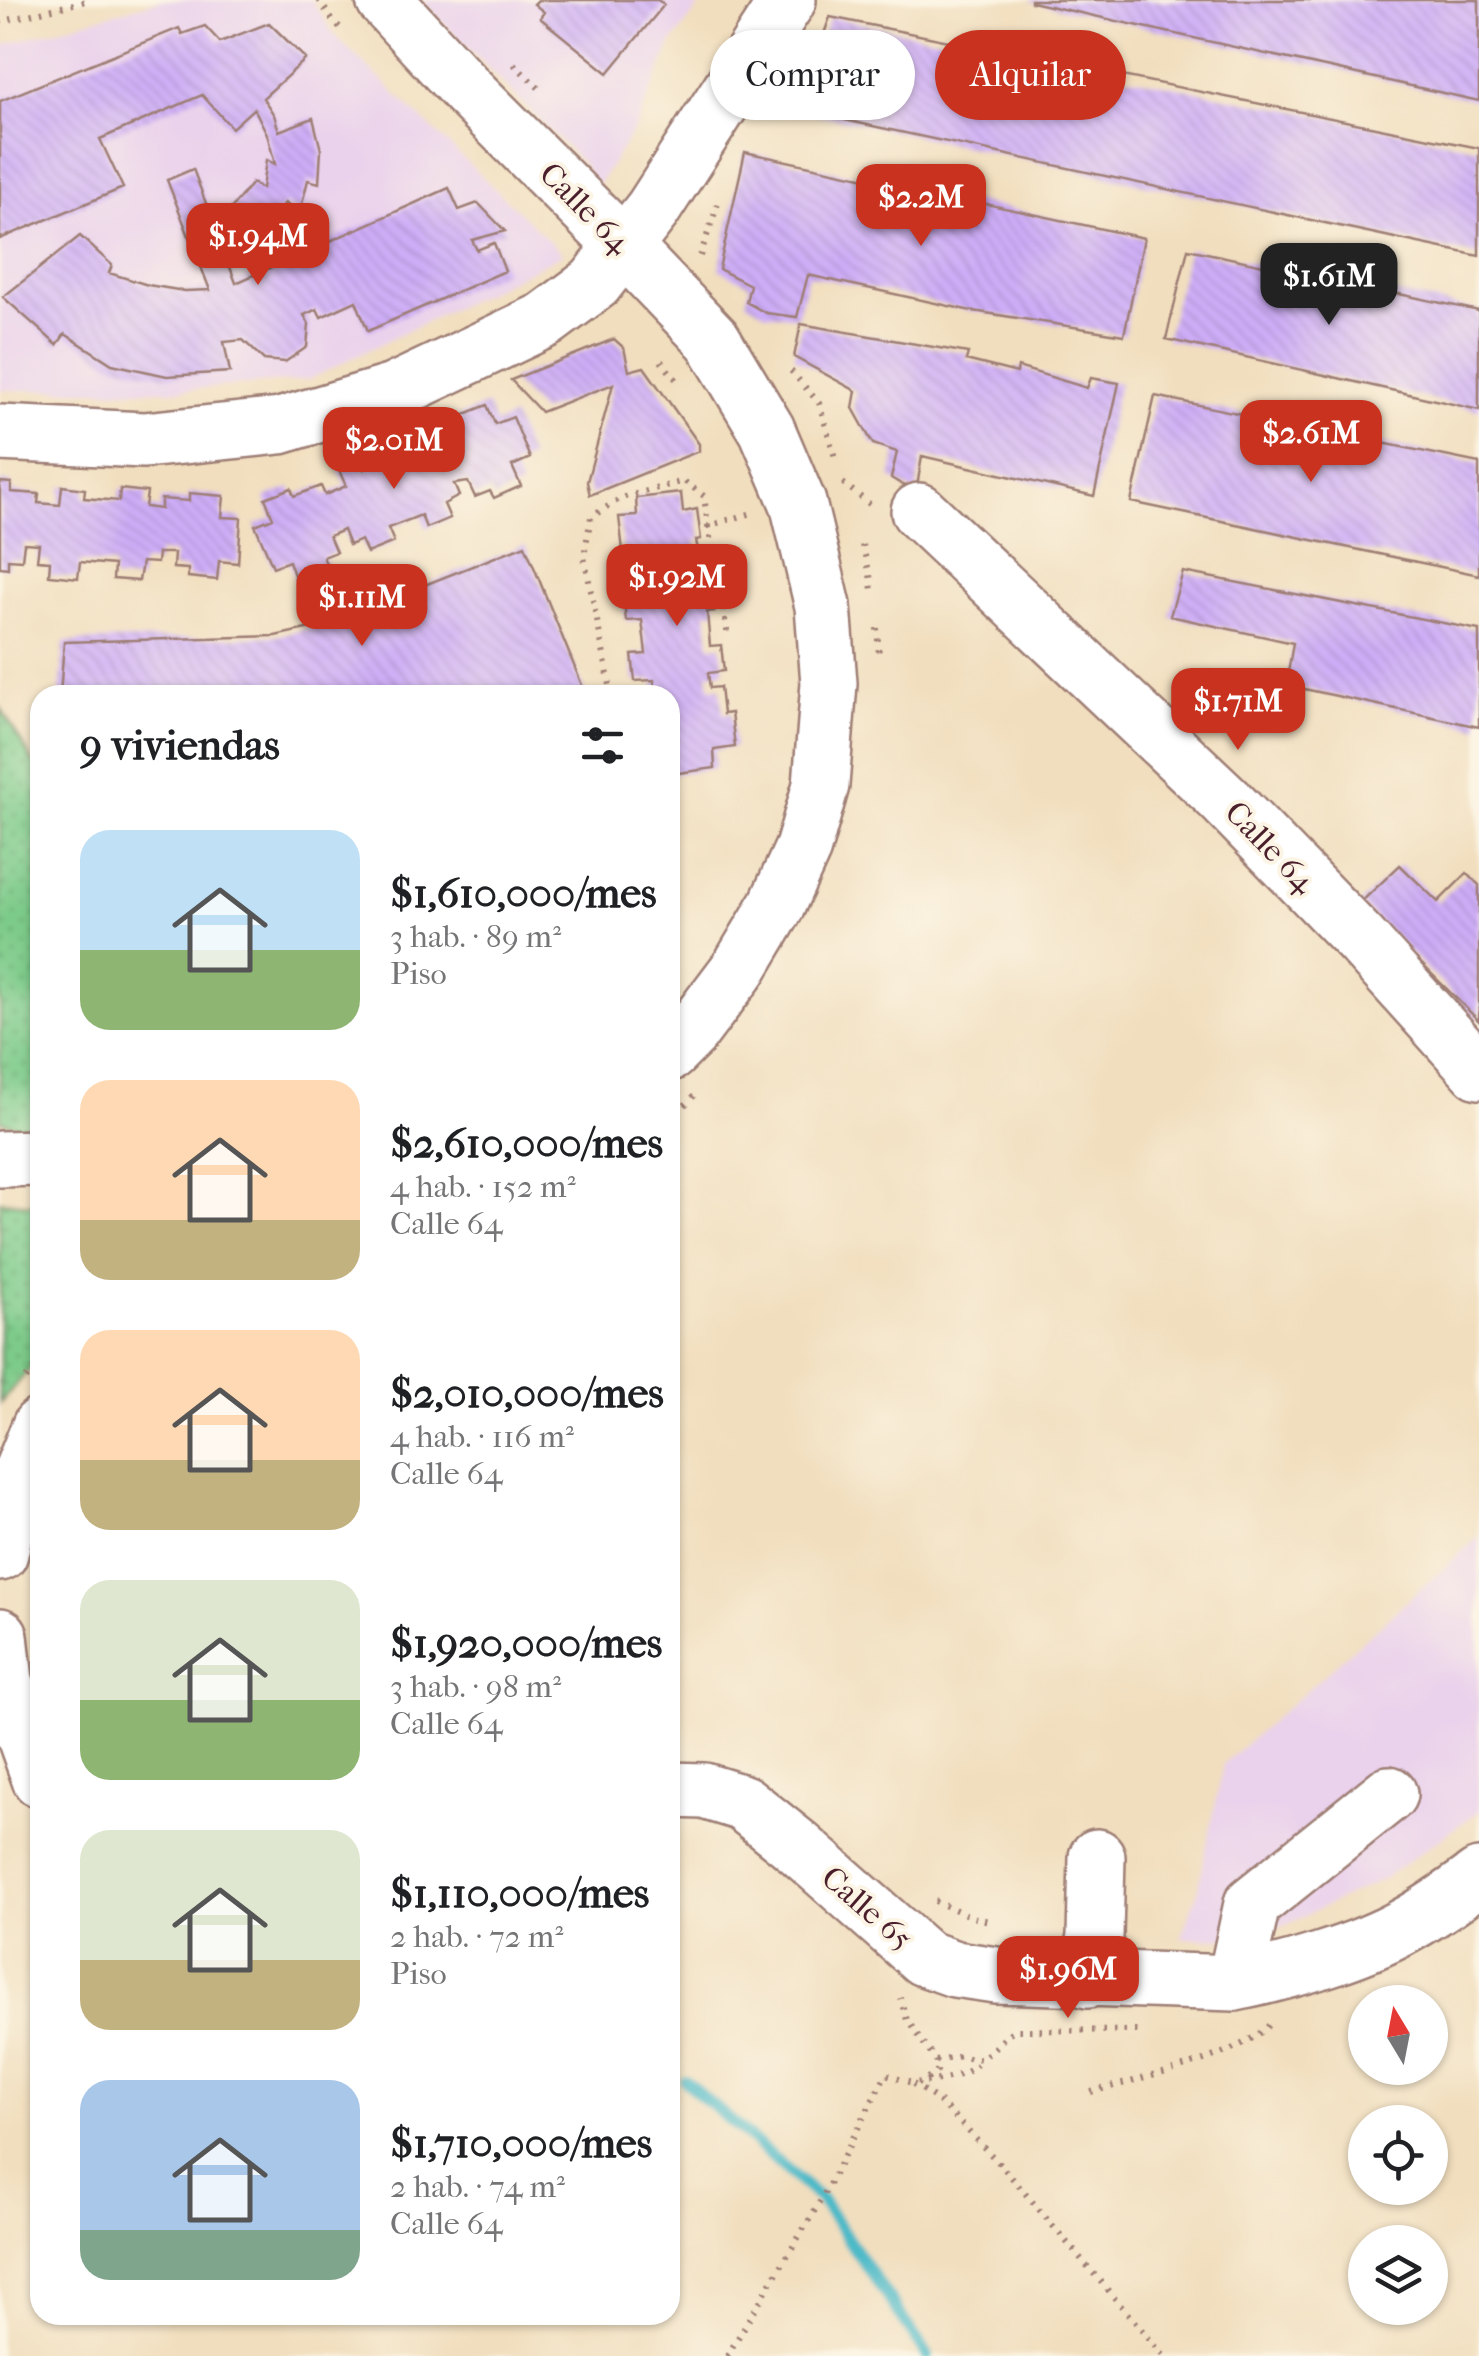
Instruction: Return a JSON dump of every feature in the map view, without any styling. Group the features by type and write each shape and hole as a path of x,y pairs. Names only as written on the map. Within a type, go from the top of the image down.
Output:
{"street":[{"path":"0,433 144,440 280,426 393,392 545,320 596,283 653,209 788,0"},
{"name":"Calle 64","path":"366,18 468,91 713,340 768,430 798,503 823,606 829,683 821,786 804,848 777,905 740,967 680,1042"},
{"name":"Calle 64","path":"919,511 1223,798 1479,1071"},
{"path":"0,1159 30,1158"},
{"path":"0,1553 14,1490 30,1451"},
{"path":"0,1636 5,1681 30,1751"},
{"name":"Calle 65","path":"680,1791 704,1792 743,1803 924,1958 955,1969 996,1975 1088,1980 1245,2002 1272,1976 1359,1947 1405,1926 1479,1877"},
{"path":"1245,2002 1252,1904 1390,1794"},
{"path":"1088,1980 1097,1857"}],"path":[{"path":"0,22 90,0"},
{"path":"319,0 334,21 366,18"},
{"path":"657,356 682,386"},
{"path":"610,685 584,556 591,518 621,498 684,482 704,496 728,636"},
{"path":"708,526 758,511"},
{"path":"1091,2092 1241,2046 1262,2033 1274,2019 1245,2002"},
{"path":"926,2082 973,2070 1013,2030 1149,2031"},
{"path":"936,2061 961,2056 982,2058"},
{"path":"727,2356 821,2200 886,2074"},
{"path":"912,2084 938,2100 1002,2165 1164,2356"}],"shaded area":[{"path":"160,0 311,0 336,37 563,254 308,380 179,390 0,390 0,46"},
{"path":"421,0 704,0 671,44 636,127 597,186 581,162"},
{"path":"1479,1537 1479,1811 1383,1879 1288,1924 1221,1939 1181,1938 1197,1893 1224,1763"}],"green space":[{"path":"0,707 30,756 30,1127 0,1121"},
{"path":"0,1201 30,1204 30,1368 0,1403"}],"building":[{"path":"538,0 658,0 664,5 608,73 540,18 544,12 534,4"},
{"path":"1479,0 1479,101 1031,2"},
{"path":"830,17 894,30 825,30"},
{"path":"269,23 306,59 263,98 279,131 313,118 321,150 319,183 308,180 300,212 285,203 257,240 230,210 252,183 262,189 266,160 275,164 267,134 254,108 232,128 202,95 100,139 123,188 0,239 0,101 179,28 182,34 205,26 220,42"},
{"path":"915,34 935,38 935,120 1126,120 1126,77 1479,148 1479,256 844,120 915,120"},
{"path":"745,152 1144,238 1124,335 967,310 808,275 797,317 766,313 746,302 750,285 719,269"},
{"path":"193,169 236,283 449,188 459,210 478,203 505,231 472,240 477,250 494,243 505,271 368,331 356,301 321,317 317,309 304,315 309,324 307,347 285,362 264,360 243,340 224,342 230,372 167,376 112,364 65,334 57,345 3,297 80,236 112,265 109,273 148,285 184,291 210,290 167,180"},
{"path":"1188,249 1479,311 1479,410 1166,339"},
{"path":"801,324 968,353 966,360 1017,373 1018,367 1087,388 1091,378 1119,383 1094,496 922,456 916,493 891,478 897,452 873,444 853,408 856,391 794,357"},
{"path":"614,339 624,348 629,371 644,367 699,444 699,451 590,495 587,482 613,384 541,412 511,380"},
{"path":"1155,396 1479,463 1479,575 1131,502"},
{"path":"487,405 495,424 513,417 530,458 512,466 521,486 494,498 490,491 475,497 468,482 454,484 459,496 444,504 450,518 426,528 421,515 388,528 394,542 367,553 361,540 349,545 343,530 329,536 336,552 323,557 327,565 295,578 289,561 273,567 255,525 273,518 265,498 291,488 294,496 321,486 325,495 346,486 338,468 360,460 364,469 395,456 392,446 416,435 422,450 437,444 433,435 458,425 455,418"},
{"path":"0,482 11,483 11,492 39,494 38,503 60,505 62,486 85,489 84,498 119,501 120,489 147,492 145,507 161,509 161,499 189,501 189,493 224,496 222,517 241,518 238,563 219,561 217,580 188,577 188,569 173,568 174,553 158,553 157,563 142,562 139,581 113,579 114,565 80,562 78,578 49,575 50,561 37,560 39,544 24,543 22,560 8,559 8,568 0,567"},
{"path":"681,493 683,512 697,509 701,539 696,540 701,566 692,567 694,590 713,588 716,611 707,612 710,646 721,645 724,671 708,673 710,688 720,687 723,714 731,713 735,747 714,750 715,768 680,773 680,685 635,681 632,655 646,654 642,620 626,621 623,592 637,590 636,577 652,576 651,561 633,562 632,549 623,551 619,517 637,516 636,498"},
{"path":"525,545 582,685 61,685 64,642 275,636 324,625"},
{"path":"1183,572 1479,630 1479,727 1286,685 1293,643 1170,616"},
{"path":"1400,865 1438,902 1467,873 1479,885 1479,1021 1360,903"}],"waterway":[{"path":"685,2081 821,2200 928,2356"}]}
